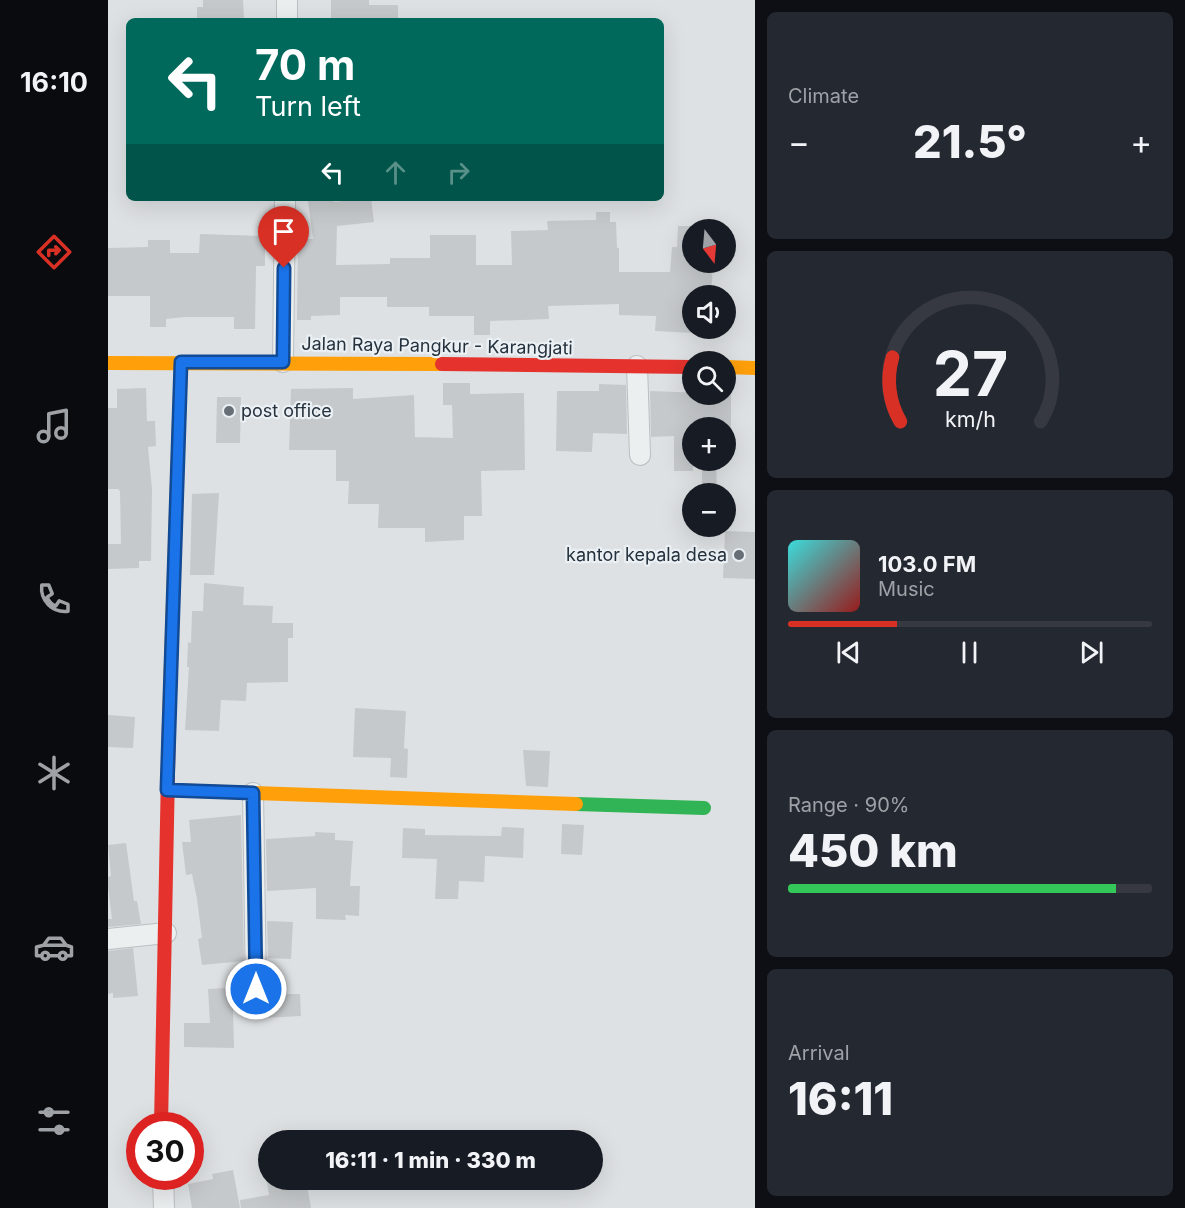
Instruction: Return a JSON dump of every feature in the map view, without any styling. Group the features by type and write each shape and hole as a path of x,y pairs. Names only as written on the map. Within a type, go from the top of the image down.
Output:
{"street":[{"path":"286,18 287,0"},
{"path":"283,362 285,201"},
{"path":"160,1112 166,933 167,790 181,362"},
{"name":"Jalan Raya Pangkur - Karangjati","path":"108,363 283,362 682,367"},
{"path":"637,366 640,455"},
{"path":"736,367 754,368"},
{"path":"167,790 704,808"},
{"path":"253,793 256,989"},
{"path":"108,939 166,933"},
{"path":"163,1190 164,1208"}],"building":[{"path":"203,0 243,0 244,18 197,18 197,7 203,7"},
{"path":"331,0 369,0 369,5 398,5 398,18 331,18"},
{"path":"308,201 371,201 374,222 337,226 336,265 390,264 390,258 430,258 430,235 476,235 476,265 512,265 511,231 548,230 547,221 596,220 596,212 610,212 610,222 616,222 619,272 670,272 672,247 677,247 678,226 682,226 682,273 712,273 712,285 682,285 682,332 655,331 656,316 619,315 619,304 548,306 549,319 490,321 490,335 474,335 474,316 429,316 429,307 387,307 387,297 340,297 340,315 311,316 311,320 297,320 298,239 313,239"},
{"path":"200,234 265,236 265,266 256,266 255,329 234,329 234,317 166,319 166,327 150,327 150,296 108,296 108,248 148,247 148,240 170,240 170,253 199,253"},
{"path":"443,383 470,383 470,394 524,393 525,470 481,471 482,516 464,516 464,540 425,542 425,528 378,528 379,504 348,504 349,481 336,481 336,450 289,450 291,389 353,388 353,399 414,395 415,437 453,438 452,405 443,405"},
{"path":"599,384 626,385 627,434 593,433 592,452 556,451 557,391 599,391"},
{"path":"146,388 147,421 155,421 156,446 148,447 152,489 151,561 139,561 139,568 108,569 108,544 121,544 120,491 108,489 108,408 117,408 117,389"},
{"path":"650,391 682,392 682,405 731,405 731,417 682,417 682,471 674,471 674,436 651,437"},
{"path":"217,397 241,397 240,443 216,443"},
{"path":"702,471 716,471 717,483 702,483"},
{"path":"219,493 214,575 190,575 192,494"},
{"name":"kantor kepala desa","path":"736,531 755,532 755,579 723,578 725,537 736,537"},
{"path":"204,583 244,587 243,605 273,606 272,623 293,623 293,638 288,638 288,682 247,683 246,701 221,700 219,731 185,730 189,667 187,667 188,642 191,643 192,611 203,611"},
{"path":"355,708 406,711 404,748 408,749 407,778 390,777 391,758 353,757"},
{"path":"108,715 135,717 133,748 108,747"},
{"path":"523,750 550,751 548,787 526,786"},
{"path":"241,815 244,961 202,965 198,939 202,938 197,899 192,874 186,875 182,842 191,842 189,820"},
{"path":"562,824 584,825 582,855 561,854"},
{"path":"502,827 524,828 523,858 485,856 484,882 459,881 458,899 435,899 437,859 402,858 403,828 425,829 425,835 501,836"},
{"path":"315,832 335,833 335,840 353,841 350,886 360,886 359,916 345,915 346,920 316,919 316,888 267,891 266,839 315,836"},
{"path":"126,843 134,901 137,901 141,924 108,927 108,919 112,919 108,887 108,877 111,876 108,845"},
{"path":"267,921 293,922 291,959 268,958"},
{"path":"133,948 138,996 113,998 113,993 108,994 108,951"},
{"path":"244,987 247,1009 233,1010 234,1048 184,1047 184,1023 210,1023 208,989"},
{"path":"300,994 301,1016 262,1018 261,1000 267,995"},
{"path":"233,1170 240,1208 192,1208 189,1190 204,1190 204,1181 213,1179 212,1174"},
{"path":"268,1190 308,1190 311,1208 241,1208 240,1200 269,1195"}],"traffic: fast":[{"path":"576,804 704,808"}],"traffic: slow":[{"path":"169,722 181,362"},
{"path":"108,363 442,364"},
{"path":"736,367 755,368"},
{"path":"167,790 576,804"}],"traffic: jam":[{"path":"442,364 682,367"},
{"path":"161,1112 169,722"}],"place":[{"name":"post office","path":"229,411"},
{"name":"kantor kepala desa","path":"739,555"}],"route":[{"path":"256,989 253,793 167,790 181,362 283,362 284,268"}]}
